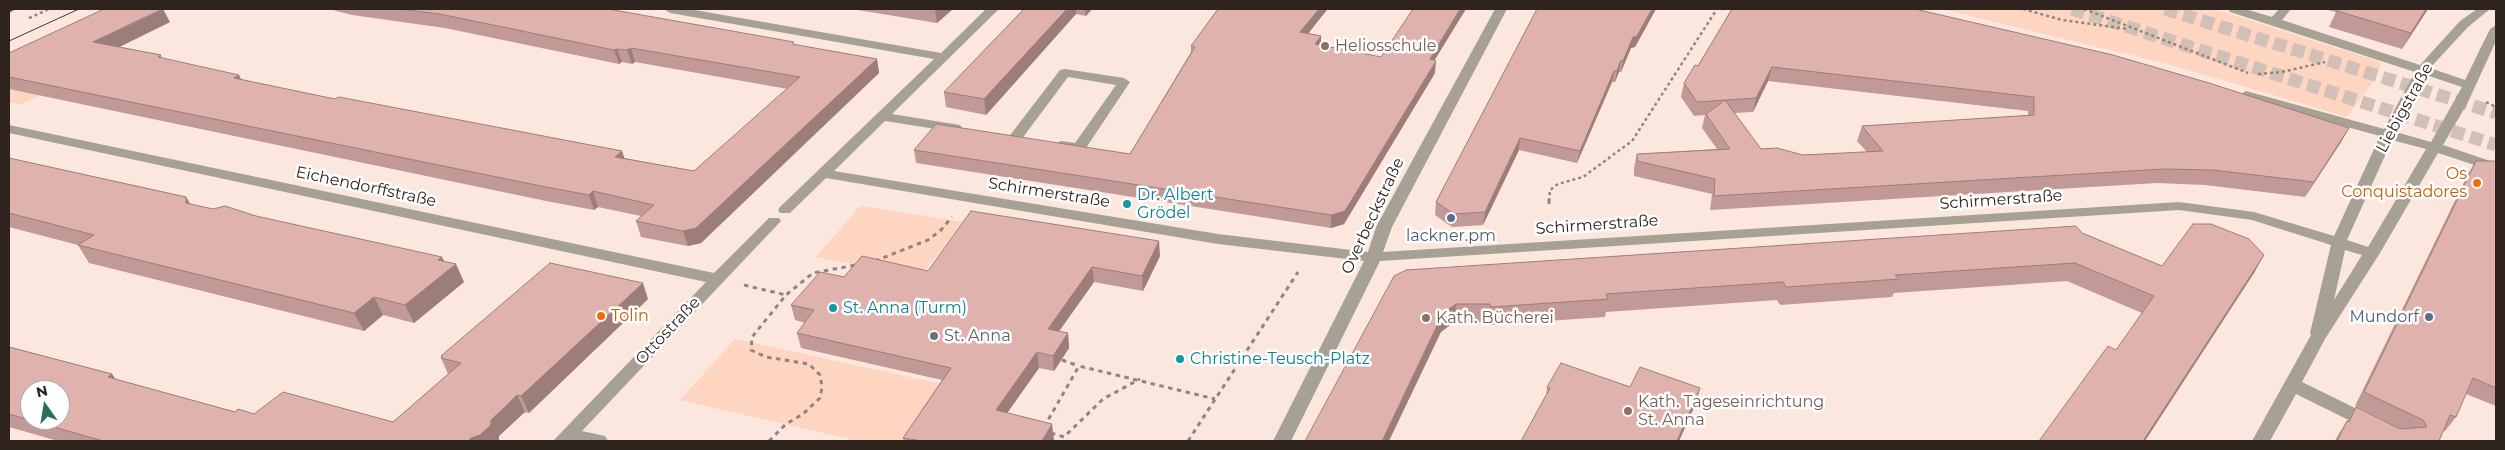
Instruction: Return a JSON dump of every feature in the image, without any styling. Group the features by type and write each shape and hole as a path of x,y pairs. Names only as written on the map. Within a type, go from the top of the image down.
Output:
{"street":[{"path":"670,9 944,57"},
{"name":"Ottostraße","path":"566,438 779,215 993,9"},
{"name":"Overbeckstraße","path":"1282,441 1374,257 1384,227 1500,9"},
{"path":"2234,9 2469,85"},
{"path":"2274,22 2286,9"},
{"name":"Liebigstraße","path":"2317,339 2339,242 2389,135 2422,70 2464,24 2484,9"},
{"name":"Liebigstraße","path":"2261,441 2317,339 2372,253 2435,147 2469,85 2496,29"},
{"path":"1034,140 1011,137 1065,73 1124,82 1079,148 1052,143"},
{"path":"2236,93 2435,147 2496,168"},
{"path":"882,116 969,130"},
{"name":"Eichendorffstraße","path":"9,129 717,279"},
{"name":"Schirmerstraße","path":"823,173 1218,239 1374,257 2179,206 2254,216 2372,253"},
{"path":"2293,385 2406,441"},
{"path":"566,438 599,441"}],"path":[{"path":"1549,204 1550,190 1558,184 1583,177 1632,142 1717,9"},
{"path":"2023,9 2062,20 2131,29"},
{"path":"870,263 892,256 928,240 941,230 969,198"},
{"path":"769,441 786,424 803,414 820,398 822,387 820,375 809,364 766,357 751,350 752,337 786,295 813,273 862,264"},
{"path":"1188,441 1296,275"},
{"path":"746,286 786,295"},
{"path":"1062,360 1079,366 1215,399"},
{"path":"1079,366 1065,387 1042,430 1064,437 1103,399 1140,380"}],"shaded area":[{"path":"1942,9 2215,9 2380,62 2380,67 2372,83 2347,117 2171,65"},
{"path":"28,88 47,92 22,104 9,102 9,89 20,92"},
{"path":"860,206 963,222 919,278 816,257"},
{"path":"735,339 947,385 909,441 858,441 680,400"}],"building":[{"path":"104,9 162,9 93,42 161,55 158,57 239,75 234,78 335,99 339,97 622,151 615,157 694,171 800,77 631,48 627,50 614,50 440,14 399,9 608,9 794,42 792,44 877,59 696,228 683,231 636,221 654,205 593,191 589,195 541,186 9,77 9,53"},
{"path":"1024,9 1067,9 984,99 944,92"},
{"path":"1218,9 1319,9 1300,32 1321,36 1315,44 1381,57 1413,9 1460,9 1430,59 1436,61 1345,211 1331,215 914,150 936,124 1130,154 1195,47 1191,46"},
{"path":"1537,9 1652,9 1637,36 1633,37 1617,71 1614,71 1580,151 1520,138 1485,212 1454,214 1436,202"},
{"path":"1732,9 1915,9 2113,55 2209,83 2349,128 2314,182 2213,170 2164,169 1714,196 1715,179 1637,161 1637,154 1730,149 1706,114 1725,100 1697,102 1684,83 1695,65 1698,66","holes":["1772,67 2034,97 2034,115 1862,126 1883,151 1803,155 1777,148 1761,149 1725,100 1756,98"]},
{"path":"2339,9 2426,9 2411,33 2337,11"},
{"path":"9,158 186,197 186,203 213,209 225,206 256,216 442,257 438,260 456,264 405,305 374,297 354,313 78,245 94,235 9,213"},
{"path":"2476,161 2496,162 2496,388 2473,378 2456,417 2450,415 2439,441 2337,441 2356,407 2400,429 2427,427 2423,420 2364,392"},
{"path":"971,211 1159,241 1142,276 1092,267 1048,329 1068,333 1053,356 1037,352 996,410 1052,424 1042,441 922,441 903,438 951,368 797,333 814,310 791,305 820,272 844,277 862,256 928,271"},
{"path":"2193,224 2211,224 2249,239 2264,255 2143,441 2039,441 2108,346 2116,350 2154,296 2075,263 1895,275 1899,279 1786,287 1783,282 1606,294 1608,299 1491,307 1490,304 1456,304 1443,313 1382,441 1305,441 1394,276 1406,270 2076,226 2082,233 2162,266"},
{"path":"550,263 643,283 521,396 517,395 491,420 491,425 480,435 468,441 103,441 65,430 70,430 70,380 20,380 20,417 9,414 9,347 112,374 108,377 235,412 238,409 254,414 283,392 393,422 461,363 441,358 443,356 441,356"},
{"name":"Kath. Tageseinrichtung St. Anna","path":"1561,363 1630,387 1640,367 1700,388 1677,441 1521,441 1550,388 1547,387"}],"tunnel":[{"path":"2072,9 2496,145"},
{"path":"2165,9 2496,113"}],"tram line":[{"path":"9,41 79,9"}],"place":[{"name":"Heliosschule","path":"1325,46"},
{"name":"Os Conquistadores","path":"2477,183"},
{"name":"Dr. Albert Grödel","path":"1127,204"},
{"name":"lackner.pm","path":"1451,218"},
{"name":"St. Anna (Turm)","path":"833,308"},
{"name":"Tolin","path":"601,316"},
{"name":"Mundorf","path":"2429,317"},
{"name":"Kath. Bücherei","path":"1426,318"},
{"name":"St. Anna","path":"934,336"},
{"name":"Christine-Teusch-Platz","path":"1180,359"},
{"name":"Kath. Tageseinrichtung St. Anna","path":"1628,411"}]}
